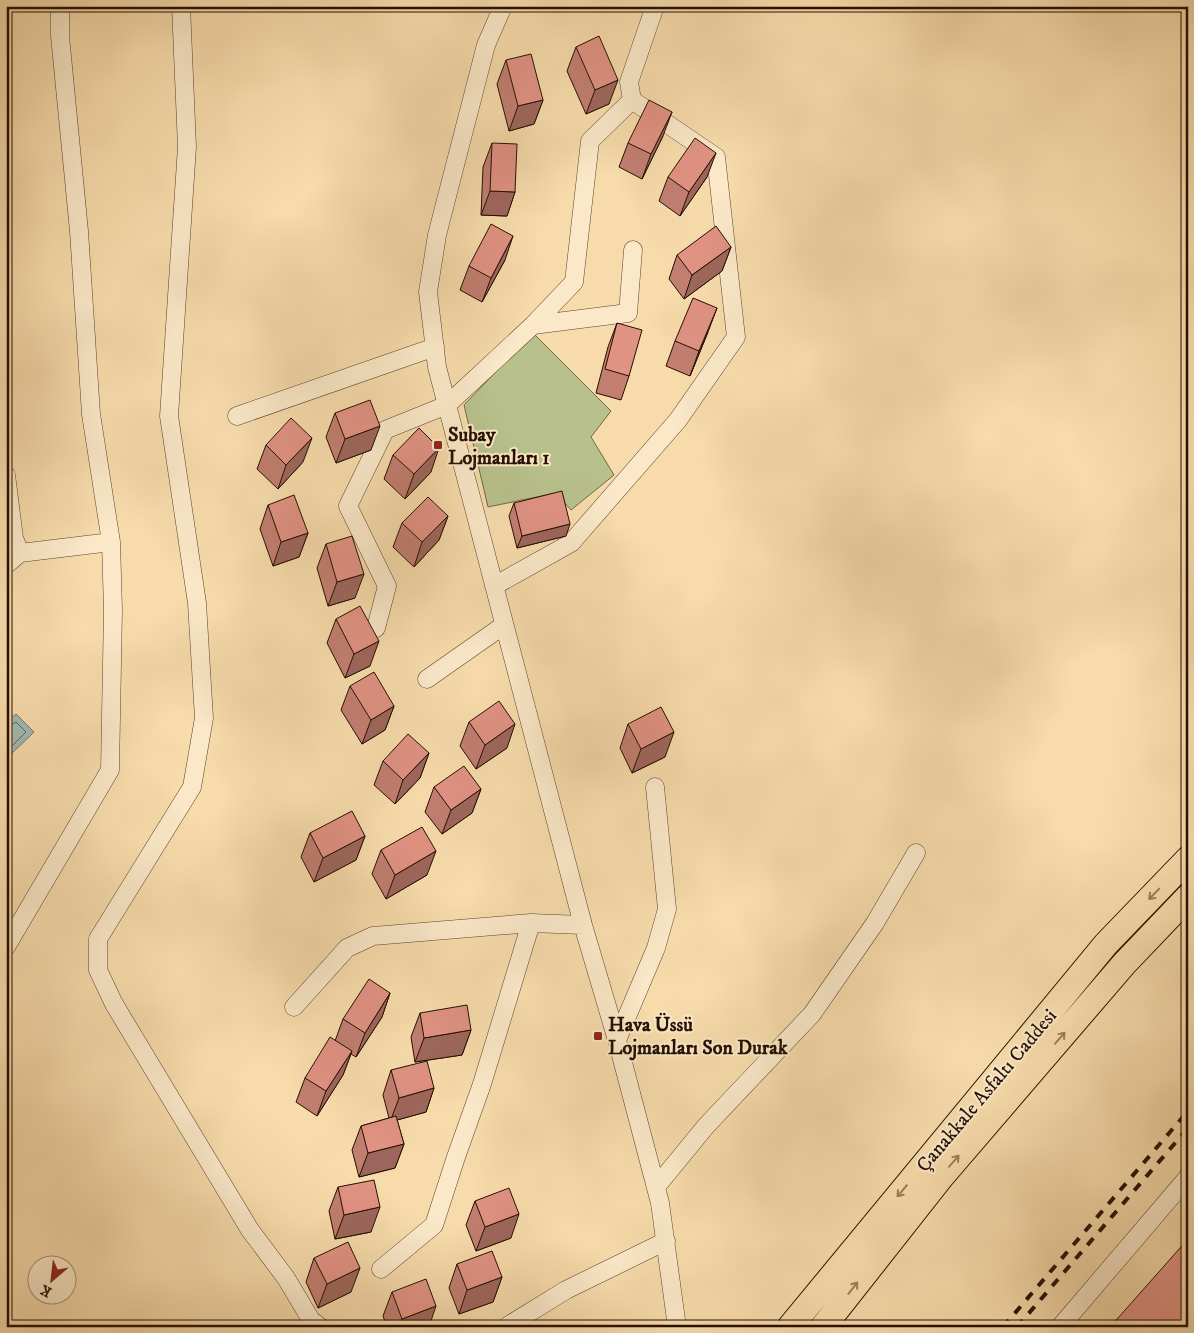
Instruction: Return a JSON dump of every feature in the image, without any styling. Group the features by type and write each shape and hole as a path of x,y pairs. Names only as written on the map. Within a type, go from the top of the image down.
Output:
{"highway":[{"name":"Çanakkale Asfaltı Caddesi","path":"790,1327 1106,944 1188,859"},
{"name":"Çanakkale Asfaltı Caddesi","path":"823,1327 942,1176 1124,964 1188,897"}],"street":[{"path":"6,947 110,770 113,610 111,542 91,414 79,231 60,36 60,6"},
{"path":"181,6 187,147 169,416 198,603 204,718 192,787 98,940 98,970 114,1004 250,1230 286,1278 311,1320 320,1327"},
{"path":"503,6 486,45 438,234 428,292 437,367 583,925 617,1040 656,1187 678,1327"},
{"path":"494,586 571,543 678,420 736,337 716,157 632,100 629,82 655,6"},
{"path":"376,628 386,586 348,506 385,430 447,405 534,325 574,282 590,141 632,100"},
{"path":"534,325 628,313 634,250"},
{"path":"237,416 435,347"},
{"path":"6,475 14,538 20,553"},
{"path":"6,565 20,553 111,542"},
{"path":"427,679 504,625"},
{"path":"617,1040 656,948 667,909 655,787"},
{"path":"656,1187 706,1126 812,1014 875,923 916,853"},
{"path":"294,1006 346,948 373,936 531,923 583,925"},
{"path":"381,1268 434,1225 482,1084 531,923"},
{"path":"1060,1327 1188,1176"},
{"path":"506,1327 566,1290 666,1241"}],"green space":[{"path":"533,333 611,411 591,437 614,475 571,510 556,493 488,507 464,405"}],"water":[{"path":"16,714 34,732 6,759 6,723"}],"building":[{"path":"599,36 618,80 595,90 576,47"},
{"path":"531,54 543,100 518,106 506,60"},
{"path":"649,100 672,112 651,154 628,143"},
{"path":"695,138 716,153 689,192 668,177"},
{"path":"492,143 517,144 515,192 490,191"},
{"path":"491,224 513,236 491,278 469,266"},
{"path":"716,226 731,247 692,275 677,255"},
{"path":"693,298 717,308 699,351 675,341"},
{"path":"617,323 642,330 629,376 605,369"},
{"path":"370,400 380,426 345,439 335,413"},
{"path":"291,418 312,438 286,465 266,445"},
{"path":"419,428 439,448 414,474 393,455"},
{"path":"562,491 570,524 522,536 514,503"},
{"path":"294,495 308,533 281,542 268,505"},
{"path":"428,497 448,516 422,542 402,523"},
{"path":"352,536 364,574 337,582 326,544"},
{"path":"360,606 379,641 354,654 336,619"},
{"path":"374,672 394,706 371,720 350,686"},
{"path":"499,701 515,724 485,745 469,722"},
{"path":"661,707 674,732 641,749 628,724"},
{"path":"408,734 429,753 403,780 383,761"},
{"path":"464,766 481,789 451,810 434,787"},
{"path":"352,811 365,836 323,858 310,833"},
{"path":"422,827 436,851 395,875 381,850"},
{"path":"369,979 390,993 365,1033 343,1019"},
{"path":"467,1005 471,1030 424,1038 420,1013"},
{"path":"330,1037 352,1051 326,1091 305,1078"},
{"path":"427,1061 434,1088 399,1098 391,1070"},
{"path":"396,1116 404,1144 368,1153 361,1126"},
{"path":"374,1180 380,1207 344,1215 338,1187"},
{"path":"509,1188 519,1214 485,1227 475,1201"},
{"path":"1188,1239 1188,1327 1110,1327"},
{"path":"348,1242 360,1268 327,1284 314,1258"},
{"path":"492,1251 502,1277 467,1290 457,1264"},
{"path":"426,1279 436,1306 402,1319 392,1292"}],"railway":[{"path":"1003,1327 1188,1111"},
{"path":"1017,1327 1188,1128"}],"place":[{"name":"Subay Lojmanları 1","path":"438,445"},
{"name":"Hava Üssü Lojmanları Son Durak","path":"598,1036"}]}
